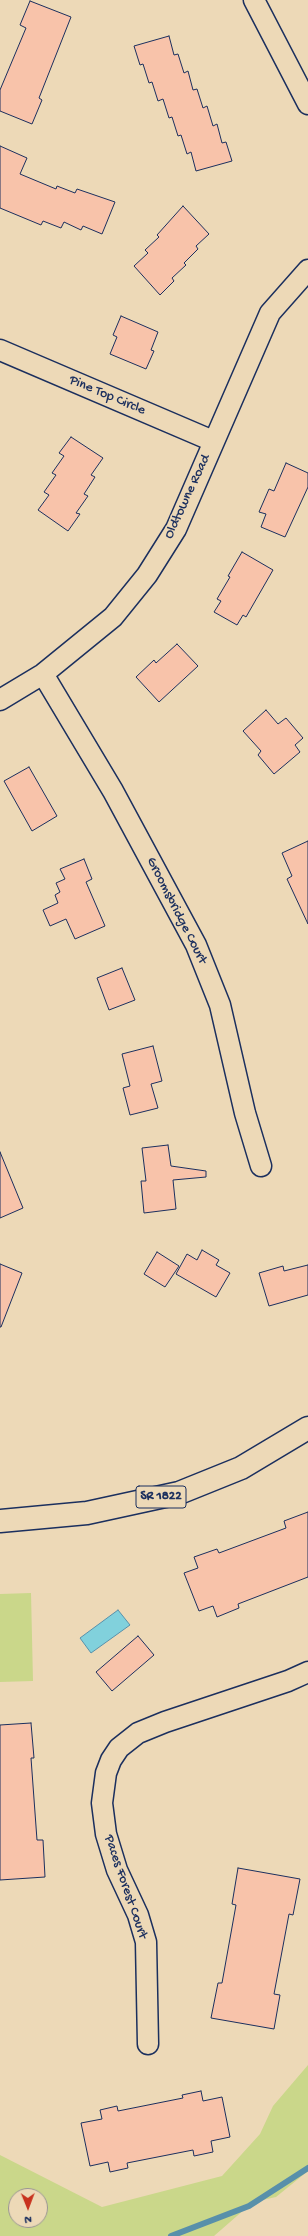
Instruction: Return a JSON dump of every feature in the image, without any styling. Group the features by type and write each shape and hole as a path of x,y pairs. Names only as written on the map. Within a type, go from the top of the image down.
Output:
{"main road":[{"name":"SR 1822","path":"0,1522 87,1514 179,1493 241,1468 308,1428"}],"street":[{"path":"254,0 308,104"},
{"name":"Oldtowne Road","path":"0,700 43,674 113,617 148,575 176,529 270,313 308,270"},
{"name":"Pine Top Circle","path":"0,350 213,441"},
{"name":"Groomsbridge Court","path":"43,674 113,791 196,945 220,1004 246,1113 261,1166"},
{"name":"Paces Forest Court","path":"148,2044 146,1942 138,1915 117,1870 106,1834 102,1810 106,1773 111,1760 119,1748 138,1734 165,1722 288,1681 308,1672"}],"green space":[{"path":"31,1593 33,1681 0,1682 0,1594"},
{"path":"308,2065 308,2171 276,2197 253,2202 214,2236 0,2236 0,2155 102,2207 222,2176 260,2134 273,2106"}],"water":[{"path":"118,1610 130,1625 91,1653 80,1638"}],"building":[{"path":"30,1 71,17 39,98 42,100 32,124 0,111 0,90 26,28 20,25"},
{"path":"169,36 174,55 178,54 184,73 188,71 193,90 197,89 203,108 207,106 213,126 217,124 222,143 226,142 232,161 196,171 191,152 187,154 181,135 178,136 172,117 169,118 163,99 158,101 152,82 149,83 143,64 140,65 134,46"},
{"path":"0,146 27,158 20,174 56,189 57,186 75,193 77,189 115,202 102,234 83,226 81,230 64,222 61,228 43,221 41,225 0,208"},
{"path":"183,206 209,234 196,246 198,249 184,263 186,265 172,278 174,281 160,295 134,266 148,253 145,250 159,237 157,235"},
{"path":"121,316 158,332 151,350 154,351 146,369 110,354 117,337 113,335"},
{"path":"71,437 103,458 91,475 95,477 84,494 88,496 76,513 80,514 68,531 38,510 49,495 44,492 56,475 52,473 64,456 59,453"},
{"path":"286,463 308,473 308,487 285,537 261,527 266,514 259,512 269,489 274,491"},
{"path":"242,552 273,570 246,617 243,615 237,625 214,612 221,601 217,599"},
{"path":"177,644 198,666 159,702 136,677 154,660 156,663"},
{"path":"266,710 278,724 286,718 303,738 295,745 300,752 274,774 258,755 261,751 243,731"},
{"path":"29,767 57,816 32,831 4,781"},
{"path":"308,841 308,924 287,879 292,876 282,853"},
{"path":"84,859 92,879 86,882 105,926 75,939 66,919 50,926 43,910 58,903 55,895 60,892 56,883 65,879 60,869"},
{"path":"122,968 135,1000 109,1010 97,978"},
{"path":"153,1046 162,1081 151,1084 158,1108 130,1115 123,1088 130,1086 122,1054"},
{"path":"168,1145 171,1166 206,1171 206,1177 173,1180 176,1209 144,1213 141,1181 146,1181 142,1148"},
{"path":"0,1152 23,1208 0,1218"},
{"path":"202,1250 219,1260 216,1265 230,1273 216,1297 176,1274 187,1254 197,1260"},
{"path":"157,1252 179,1266 165,1287 144,1274"},
{"path":"0,1264 22,1273 1,1327 0,1327"},
{"path":"308,1265 308,1295 269,1306 259,1273 283,1266 284,1271"},
{"path":"308,1512 308,1577 238,1604 239,1608 217,1617 213,1606 199,1611 184,1573 198,1568 194,1557 217,1549 219,1553 286,1528 284,1521"},
{"path":"138,1636 154,1655 112,1691 96,1672"},
{"path":"31,1723 34,1758 31,1758 37,1840 43,1840 45,1877 0,1880 0,1725"},
{"path":"238,1868 300,1879 293,1915 289,1914 274,1994 280,1995 274,2029 211,2018 218,1983 222,1983 236,1905 232,1904"},
{"path":"201,2091 203,2101 222,2097 230,2137 211,2141 213,2152 194,2156 193,2150 127,2163 128,2168 110,2172 108,2162 90,2166 81,2123 102,2119 100,2110 117,2106 118,2111 183,2098 182,2095"}],"waterway":[{"path":"171,2236 249,2206 308,2168"}]}
